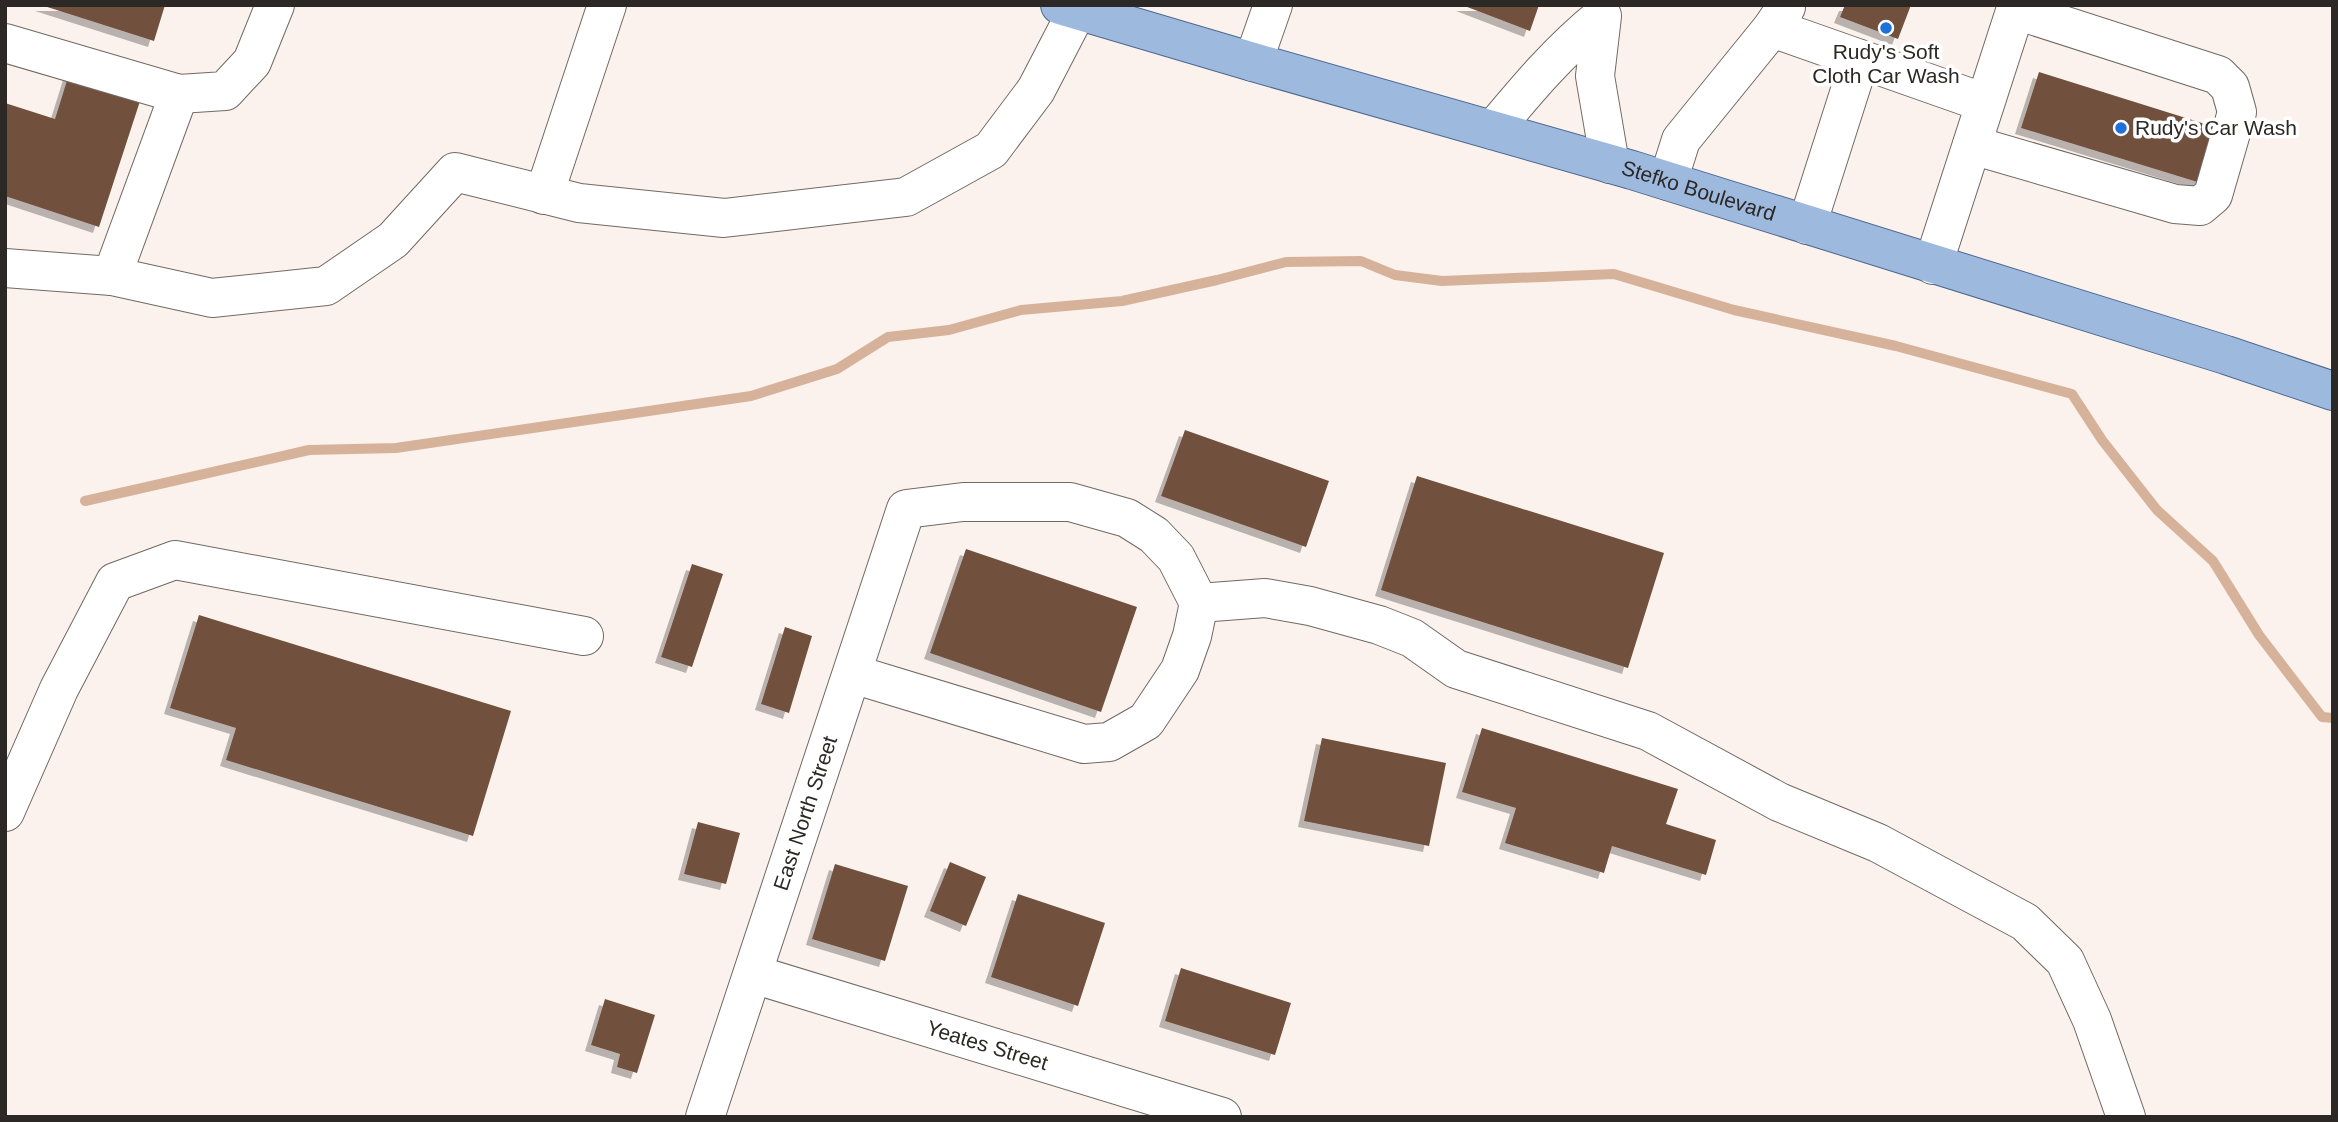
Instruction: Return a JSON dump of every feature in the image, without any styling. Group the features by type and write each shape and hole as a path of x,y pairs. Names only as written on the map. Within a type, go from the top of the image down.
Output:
{"main road":[{"name":"Stefko Boulevard","path":"1068,8 1668,181 2238,359 2331,383"}],"street":[{"path":"5,43 179,94 225,91 252,62 275,5"},
{"path":"544,195 607,5"},
{"path":"1252,62 1273,5"},
{"path":"1933,265 1985,103 2017,7 2218,75 2230,87 2237,112 2213,195 2200,206 2175,204 1972,145"},
{"path":"5,268 112,276 212,298 326,286 393,240 455,172 579,204 724,218 906,197 990,149 1036,90 1068,8"},
{"path":"1493,130 1540,74 1604,11"},
{"path":"1604,11 1595,76 1610,164"},
{"path":"1668,181 1681,139 1780,17 1860,60 1985,103"},
{"path":"1807,225 1860,60"},
{"path":"112,276 179,94"},
{"name":"East North Street","path":"705,1117 906,509 963,502 1070,502 1127,518 1154,535 1176,558 1199,603"},
{"path":"5,812 59,689 115,582 175,560 584,636"},
{"path":"853,674 1084,744 1109,742 1146,721 1180,670 1192,636 1199,603 1265,598 1310,606 1380,625 1412,638 1456,669 1648,731 1779,802 1878,843 2025,922 2065,961 2092,1020 2126,1117"},
{"name":"Yeates Street","path":"753,974 1222,1117"}],"building":[{"path":"41,5 165,5 154,41"},
{"path":"1462,5 1539,5 1530,31"},
{"name":"Rudy's Soft Cloth Car Wash","path":"1845,5 1911,5 1898,39 1840,17"},
{"name":"Rudy's Car Wash","path":"2039,72 2221,129 2204,184 2021,128"},
{"path":"69,74 141,98 99,227 5,196 5,103 55,119"},
{"path":"1185,430 1329,481 1306,547 1161,496"},
{"path":"1417,476 1664,553 1628,668 1381,590"},
{"path":"966,549 1137,607 1101,712 930,653"},
{"path":"692,564 723,574 692,667 661,657"},
{"path":"199,615 511,711 473,836 226,760 236,728 170,708"},
{"path":"785,627 812,636 789,713 761,704"},
{"path":"1482,728 1678,789 1666,824 1716,840 1706,875 1612,846 1604,873 1505,843 1516,808 1462,792"},
{"path":"1322,738 1446,763 1429,846 1304,821"},
{"path":"698,822 740,833 726,884 684,874"},
{"path":"950,862 986,877 966,926 930,911"},
{"path":"835,864 908,886 885,961 812,939"},
{"path":"1018,894 1105,923 1078,1006 991,977"},
{"path":"1181,968 1291,1003 1275,1055 1165,1021"},
{"path":"605,999 655,1015 637,1073 617,1067 620,1054 591,1045"}],"waterway":[{"path":"85,501 309,450 396,448 751,396 837,369 888,337 949,330 1021,310 1122,301 1286,262 1361,261 1395,275 1442,281 1614,274 1734,310 1896,346 2072,394 2102,440 2157,510 2213,561 2259,635 2322,717 2333,718"}],"place":[{"name":"Rudy's Soft Cloth Car Wash","path":"1886,28"},
{"name":"Rudy's Car Wash","path":"2121,128"}]}
